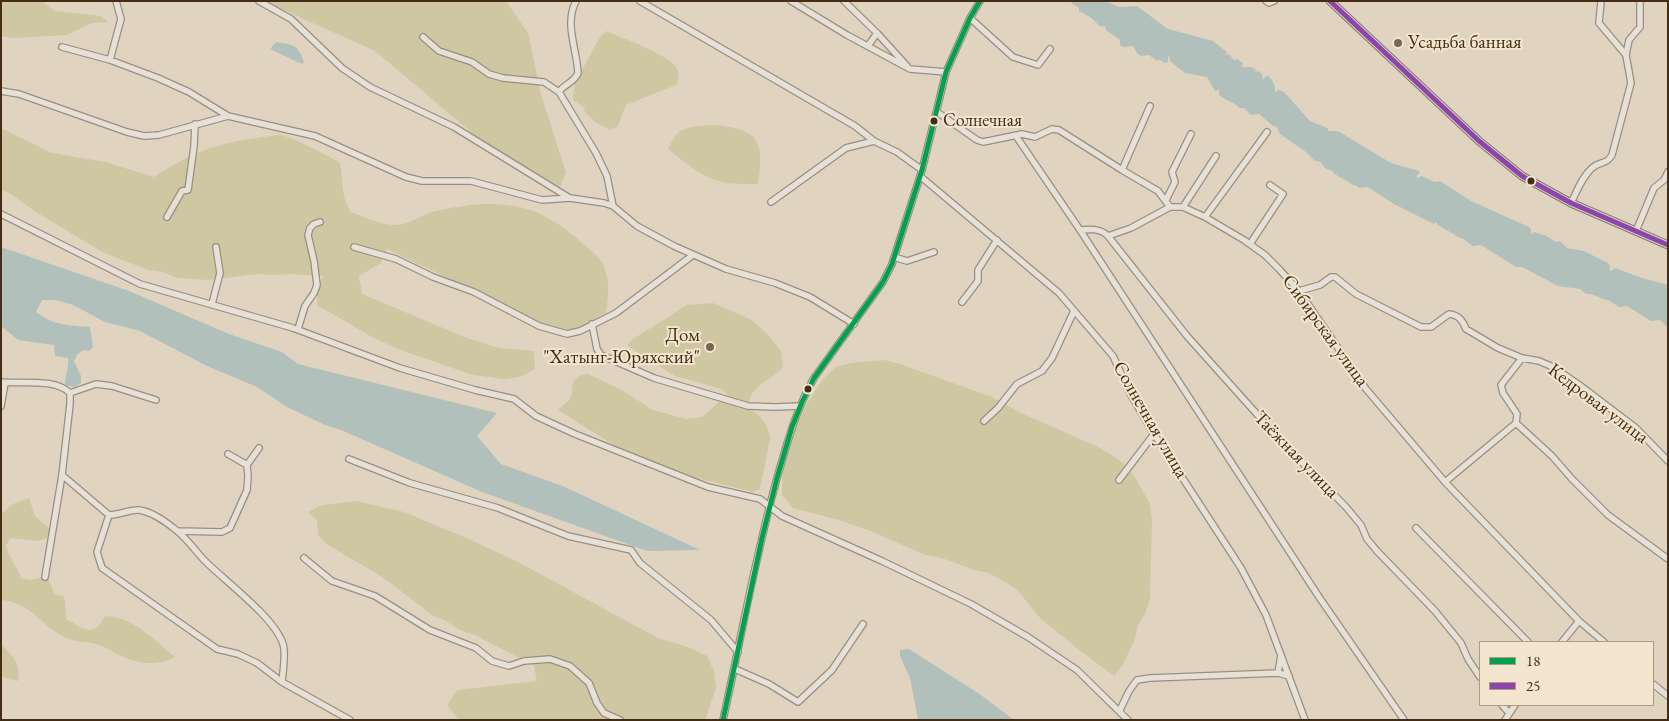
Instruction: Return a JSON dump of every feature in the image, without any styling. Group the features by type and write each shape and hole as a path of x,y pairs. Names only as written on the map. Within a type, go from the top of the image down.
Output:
{"main road":[{"path":"1330,1 1502,162 1541,188 1668,245"}],"street":[{"path":"110,60 121,19 116,1"},
{"path":"259,1 291,19 342,68 370,88 454,127 570,198"},
{"path":"559,92 576,78 578,73 571,28 571,18 576,1"},
{"name":"Солнечная улица","path":"640,1 846,121 874,141 896,152 1059,293 1113,356 1130,395 1241,568 1266,615 1305,720"},
{"path":"791,1 910,69 946,72"},
{"path":"844,1 910,69"},
{"path":"723,720 769,506 800,406 814,378 883,282 894,257 921,173 946,72 970,18 980,1"},
{"path":"1266,1 1269,3 1274,1"},
{"path":"1571,203 1590,170 1608,161 1612,155 1631,83 1626,55 1629,40 1640,26 1640,1"},
{"path":"1601,2 1599,23 1626,55"},
{"path":"970,18 1013,57 1038,65 1050,49"},
{"path":"868,46 877,33"},
{"path":"423,37 439,50 472,62 489,74 503,78 544,82 559,92 596,153 610,186 613,206"},
{"path":"62,47 110,60 173,85 228,116 315,136 413,179 440,181 470,180 532,198 552,200 570,198 595,201 613,206 637,226 693,254 726,269 775,283 810,297 854,324"},
{"path":"1,91 19,94 127,132 144,136 159,135 228,116"},
{"path":"1122,170 1150,106"},
{"path":"937,112 977,140 990,141 1022,134 1035,137 1052,129 1059,130 1158,191 1170,207 1131,228 1108,236 1104,232 1093,229 1080,230"},
{"path":"167,216 182,191 188,190 195,124"},
{"path":"1205,217 1267,132"},
{"path":"1166,200 1175,182 1172,172 1190,134"},
{"path":"1016,136 1080,230 1318,597 1404,720"},
{"path":"771,202 846,148 874,141"},
{"path":"1184,207 1216,156"},
{"path":"1636,231 1654,188 1664,180 1668,172"},
{"path":"1250,244 1283,194 1270,185"},
{"name":"Сибирская улица","path":"1170,207 1184,207 1205,217 1265,255 1299,291 1366,389 1445,482 1579,621 1603,641"},
{"path":"1,214 140,284 298,330 400,368 514,400 536,416 575,434 708,487 760,500 774,512 971,604 1028,638 1077,670 1102,696 1120,710 1128,720"},
{"path":"298,330 301,314 317,285 308,235 310,228 320,222"},
{"name":"Таёжная улица","path":"1108,236 1186,336 1281,441 1346,507 1361,525 1367,539 1435,611 1461,643 1468,659 1479,676"},
{"path":"962,302 978,281 978,270 997,240"},
{"path":"212,304 220,273 216,247"},
{"path":"354,247 377,252 403,262 433,277 474,292 550,330 567,334 574,333 622,310 693,254"},
{"path":"894,257 907,261 934,252"},
{"name":"Кедровая улица","path":"1299,291 1320,285 1331,277 1335,277 1356,294 1421,327 1431,327 1449,314 1458,316 1466,330 1498,348 1522,358 1540,361 1553,367 1578,384 1636,428 1668,460"},
{"path":"984,421 998,408 1018,384 1042,371 1048,365 1074,311"},
{"path":"592,324 597,349 602,355 654,378 748,406 800,406"},
{"path":"1445,482 1516,423 1517,414 1503,394 1501,385 1522,358"},
{"path":"1,406 3,382 51,385 64,388 70,393"},
{"path":"70,393 96,384 112,386 156,400"},
{"path":"45,577 62,475 70,393"},
{"path":"1516,423 1552,456 1608,515 1668,558"},
{"path":"1119,480 1154,434"},
{"path":"178,531 222,532 230,528 247,490 247,465 259,448"},
{"path":"228,454 247,465"},
{"path":"348,459 410,484 498,508 568,536 631,550 640,563 711,620 738,652"},
{"path":"62,475 110,515 138,509 159,517 178,531 203,559 270,622 283,644 282,682"},
{"path":"110,515 97,552 102,568 217,649 238,654 257,663 282,682 350,720"},
{"path":"1416,528 1527,641"},
{"path":"304,558 332,581 375,596 430,630 476,648 492,661 509,666 524,661 550,660 570,666 589,683 597,703 604,712 620,720"},
{"path":"1563,641 1579,621"},
{"path":"735,669 769,684 798,702 832,670 863,624"},
{"path":"1278,674 1281,652"},
{"path":"1120,710 1129,691 1137,680 1278,674 1289,676"},
{"path":"1654,685 1668,696"},
{"path":"1502,706 1507,718"},
{"path":"1507,718 1514,706"}],"shaded area":[{"path":"1,1 41,1 55,11 101,16 109,22 92,23 67,35 13,38 1,36"},
{"path":"264,1 506,1 528,33 541,94 566,173 560,187 515,166 490,148 375,51"},
{"path":"1084,1 1105,1 1120,7 1137,6 1168,29 1213,41 1227,52 1226,55 1229,54 1234,60 1237,59 1243,63 1242,67 1251,67 1256,72 1259,71 1262,74 1263,80 1268,76 1274,83 1275,92 1279,90 1284,92 1310,121 1327,128 1329,131 1338,131 1391,163 1419,171 1420,173 1417,175 1417,178 1422,176 1434,182 1440,181 1471,201 1529,227 1531,234 1535,232 1545,235 1556,242 1560,241 1567,248 1584,251 1608,263 1610,271 1616,268 1635,276 1668,285 1668,328 1660,320 1651,321 1627,306 1619,307 1608,300 1586,294 1580,289 1558,286 1522,267 1516,267 1481,245 1472,246 1436,222 1434,224 1394,204 1368,187 1359,188 1353,185 1331,170 1328,170 1321,162 1315,161 1306,152 1280,134 1277,127 1273,126 1259,114 1251,115 1244,108 1240,108 1219,95 1219,90 1215,91 1207,77 1185,73 1170,61 1169,56 1168,62 1165,63 1160,60 1157,61 1149,55 1141,56 1133,46 1123,47 1120,45 1120,40 1106,30 1105,26 1101,27 1090,17 1079,11"},
{"path":"606,31 664,57 676,67 679,74 676,85 626,105 618,126 610,130 595,122 583,110 586,109 573,100 575,83 600,37"},
{"path":"276,42 294,46 304,62 302,64 270,49"},
{"path":"710,125 738,129 754,138 760,155 758,184 726,183 710,178 668,149 676,136 684,129"},
{"path":"1,128 52,153 105,162 154,177 191,156 216,146 242,140 285,136 340,163 344,197 350,212 388,225 404,224 436,211 477,204 496,204 531,210 564,228 598,257 607,276 608,298 606,312 577,329 572,330 545,325 387,249 381,263 359,276 362,294 467,338 499,348 534,351 535,369 520,377 504,379 473,375 398,349 372,337 317,305 317,290 323,276 258,274 208,280 177,278 163,272 148,270 102,252 36,212 9,193 1,190"},
{"path":"1,247 129,291 229,334 282,352 298,364 497,413 477,436 501,464 565,487 700,550 647,551 482,492 341,430 325,425 287,407 257,387 207,366 140,331 105,322 73,305 56,300 42,300 36,312 48,320 62,324 90,327 93,347 89,351 83,350 74,361 81,376 81,383 74,387 65,385 68,358 55,356 54,345 18,340 1,326"},
{"path":"713,303 752,320 770,337 781,351 783,367 756,389 750,400 749,408 764,421 770,439 760,489 753,492 692,477 652,462 617,447 558,410 571,398 573,381 581,375 588,374 622,390 653,410 686,419 702,417 727,395 722,389 675,376 627,345 633,339 687,305"},
{"path":"885,360 992,397 1021,413 1096,446 1124,464 1135,477 1150,504 1152,521 1150,599 1145,614 1138,625 1135,639 1122,666 1114,676 1040,618 1019,592 989,573 974,570 942,558 925,555 873,532 839,520 793,508 782,495 785,459 804,409 824,378 836,367 851,363"},
{"path":"29,498 35,516 50,529 48,538 39,541 11,538 6,545 21,578 29,580 47,577 55,594 63,596 65,600 66,619 78,626 87,630 92,629 101,623 105,616 125,620 143,630 175,657 153,663 132,660 99,645 66,638 54,631 27,609 1,600 1,514 13,504"},
{"path":"356,501 404,512 471,540 520,563 658,638 691,648 707,656 714,671 716,688 705,720 459,720 447,705 457,690 537,681 534,666 432,615 384,578 328,545 318,535 317,520 308,512 322,505"},
{"path":"1,645 9,652 17,665 18,681 1,676"},
{"path":"909,649 981,695 1014,720 918,720 910,678 900,656 900,650"}],"waterway":[{"path":"1076,1 1092,9"}],"transit line":[{"name":"18","path":"723,720 762,538 792,427 814,378 883,282 892,264 922,170 946,72 970,18 980,1"},
{"name":"25","path":"1330,1 1479,141 1522,176 1571,203 1668,245"}],"place":[{"name":"Усадьба банная","path":"1398,43"},
{"name":"Солнечная","path":"934,121"},
{"name":"Дом \"Хатынг-Юряхский\"","path":"710,347"}]}
